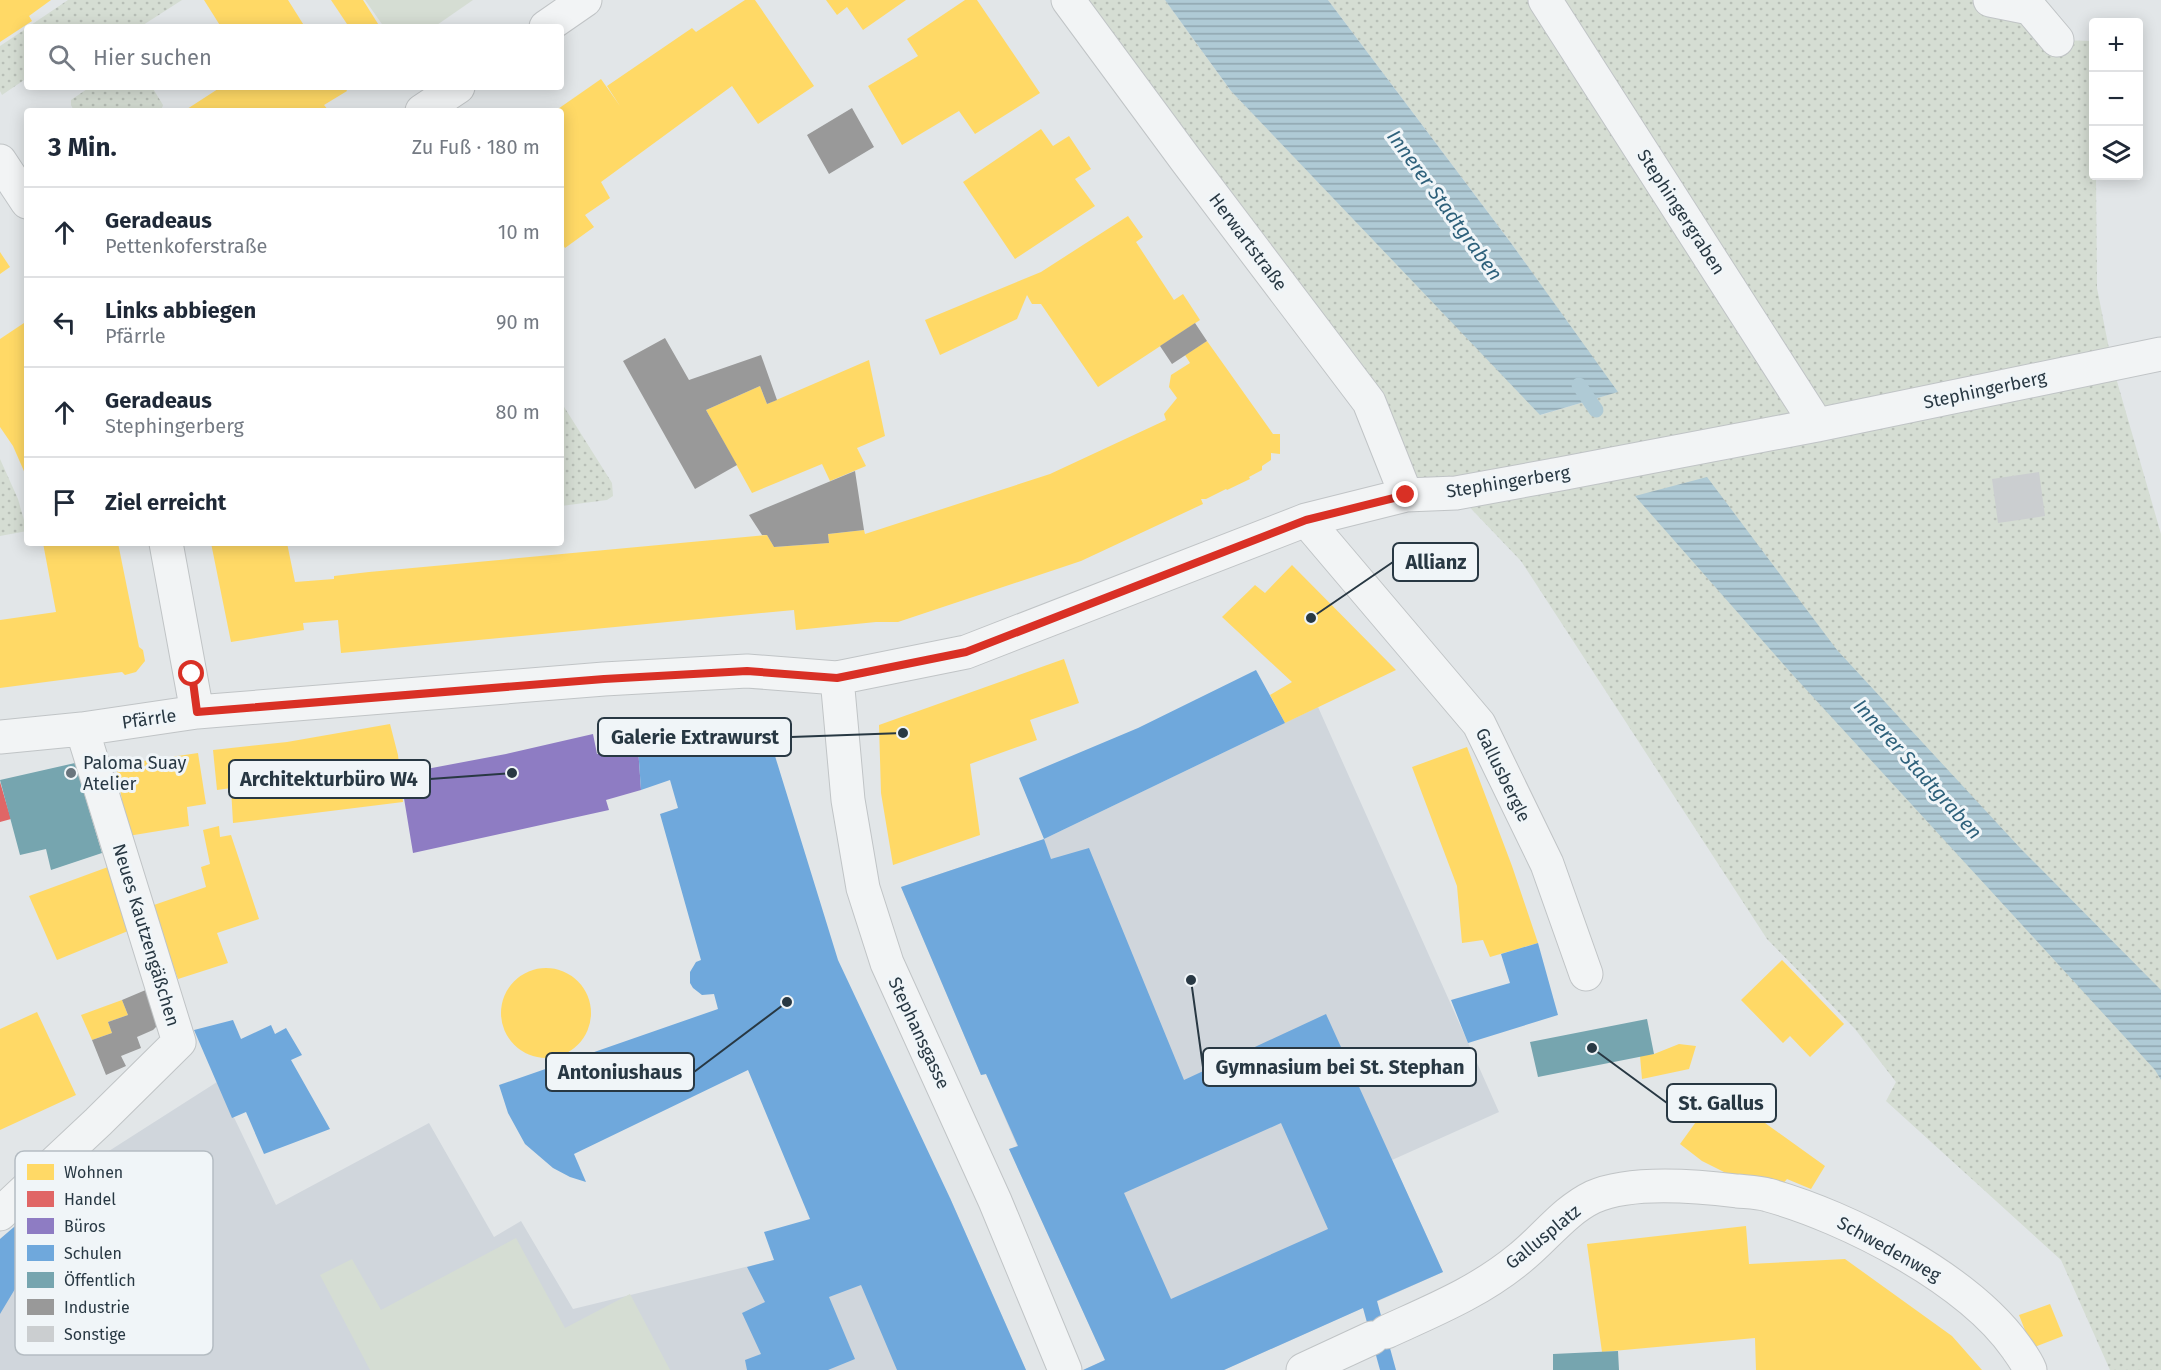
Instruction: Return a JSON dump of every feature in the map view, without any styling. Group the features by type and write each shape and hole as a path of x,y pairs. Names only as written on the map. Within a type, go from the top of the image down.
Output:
{"street":[{"path":"550,24 585,0"},
{"name":"Herwartstraße","path":"1068,0 1369,402 1406,495"},
{"name":"Stephingergraben","path":"1545,0 1817,425"},
{"path":"1990,0 2030,8 2057,40"},
{"path":"426,108 454,90"},
{"path":"0,161 24,197"},
{"name":"Stephingerberg","path":"837,678 966,652 1306,520 1406,495 1456,493 1817,425 2161,354"},
{"name":"Gallusbergle","path":"1306,520 1479,724 1547,864 1586,974"},
{"path":"167,546 197,712"},
{"name":"Pfärrle","path":"0,737 82,729 197,712 604,679 747,671 837,678"},
{"name":"Stephansgasse","path":"837,678 848,800 861,877 887,963 995,1201 1065,1370"},
{"name":"Neues Kautzengäßchen","path":"67,1151 179,1042 82,729"},
{"name":"Gallusplatz","path":"1303,1370 1465,1296 1521,1258 1564,1216 1594,1197 1628,1189 1670,1185 1713,1188"},
{"name":"Schwedenweg","path":"1713,1188 1766,1194 1834,1217 1899,1252 1958,1289 2005,1332 2030,1370"},
{"name":"Neues Kautzengäßchen","path":"0,1214 15,1200"}],"shaded area":[{"path":"68,0 182,0 145,24 32,24"},
{"path":"365,0 473,0 438,24 382,24"},
{"path":"1068,0 1165,0 1231,91 1541,415 1617,392 1511,243 1328,0 1990,0 2057,40 2089,41 2089,180 2096,180 2097,288 2112,364 2161,534 2161,1370 2110,1370 2061,1260 1886,1101 1896,1082 1855,1029 1767,939 1521,561 1456,493 1406,495 1388,450"},
{"path":"24,30 24,80 2,95 0,91 0,46"},
{"path":"86,90 154,90 163,105 162,108 72,108 71,100"},
{"path":"564,407 612,483 613,496 607,500 564,506"},
{"path":"0,459 18,499 24,520 24,532 0,536"},
{"path":"1318,707 1499,1112 1392,1160 1443,1272 1224,1370 1083,1370 1105,1360 1009,1149 1017,1146 986,1074 981,1075 901,887 1044,839"},
{"path":"217,1082 276,1205 429,1123 494,1237 521,1221 573,1309 774,1260 843,1239 950,1198 1026,1370 0,1370 0,1239 15,1226 15,1355 213,1355 213,1151 109,1151"},
{"path":"516,1238 565,1328 630,1294 670,1370 370,1370 320,1275 352,1259 381,1310"}],"water":[{"path":"1165,0 1328,0 1511,243 1618,392 1540,415 1231,91"},
{"path":"1707,477 1837,650 2021,849 2161,990 2161,1080 2155,1070 1792,674 1635,496"}],"building: Wohnen":[{"path":"0,0 51,0 29,16 32,21 24,24 0,42"},
{"path":"204,0 288,0 303,24 219,24"},
{"path":"331,0 363,0 378,24 347,24"},
{"path":"745,0 755,0 814,86 758,124 732,86 601,182 610,198 585,215 594,227 565,248 564,108 559,108 601,79 620,106 607,86 692,28 696,32"},
{"path":"826,0 906,0 863,30 847,7 837,15"},
{"path":"965,0 977,0 1040,93 975,134 959,111 902,145 868,86 918,56 907,39"},
{"path":"216,90 347,91 324,105 326,108 189,108"},
{"path":"1041,129 1053,146 1069,136 1091,169 1075,179 1095,206 1015,259 963,182"},
{"path":"1128,216 1143,237 1136,242 1174,300 1183,294 1200,320 1098,387 1041,304 1032,304 1027,295 1017,319 940,355 925,320 1041,272"},
{"path":"0,252 10,267 0,274"},
{"path":"24,323 24,471 13,446 0,427 0,339"},
{"path":"1207,341 1273,434 1280,434 1280,454 1271,453 1271,460 1262,466 1262,470 1249,477 1250,479 1206,499 1201,499 1203,504 1081,561 898,622 796,630 794,610 341,653 338,620 303,623 304,630 231,642 212,546 288,546 295,582 334,579 334,576 369,572 767,535 774,547 829,543 828,534 864,530 865,534 1050,474 1166,420 1164,414 1177,398 1169,387 1171,375 1190,363 1185,355"},
{"path":"869,360 885,436 857,448 866,466 830,481 822,464 752,493 706,410 760,386 767,404"},
{"path":"44,546 119,546 139,647 143,650 145,661 136,672 125,675 122,672 0,688 0,620 56,612"},
{"path":"1292,565 1396,670 1285,723 1270,695 1292,682 1222,617 1255,585 1265,593"},
{"path":"1064,659 1079,703 1030,720 1037,740 970,764 980,835 893,865 881,793 879,725"},
{"path":"390,724 398,755 403,802 233,823 231,788 217,790 213,750 287,742"},
{"path":"1467,747 1538,943 1490,957 1483,940 1462,943 1457,886 1412,767"},
{"path":"198,753 206,804 187,807 189,826 128,836 116,765"},
{"path":"219,826 220,837 231,835 259,919 217,933 228,963 178,979 151,906 206,887 201,867 210,864 203,830"},
{"path":"108,867 128,931 57,960 29,896"},
{"path":"1782,960 1844,1024 1810,1057 1790,1036 1783,1043 1741,1000"},
{"path":"546,968 563,971 578,981 588,996 591,1013 588,1030 578,1045 563,1055 546,1058 529,1055 514,1045 504,1030 501,1013 504,996 514,981 529,971"},
{"path":"122,1000 128,1015 108,1022 112,1033 92,1040 81,1015"},
{"path":"37,1012 76,1095 0,1130 0,1029"},
{"path":"1679,1044 1696,1046 1689,1069 1642,1079 1640,1056 1654,1054"},
{"path":"1719,1090 1825,1166 1811,1189 1787,1179 1781,1186 1728,1174 1702,1161 1680,1144"},
{"path":"1746,1226 1749,1264 1845,1259 1952,1336 1982,1370 1756,1370 1755,1338 1602,1352 1587,1244"},
{"path":"2050,1304 2063,1336 2032,1348 2019,1315"}],"building: Handel":[{"path":"0,782 11,819 0,822"}],"building: Büros":[{"path":"593,734 597,754 638,747 641,790 606,800 609,810 413,853 400,774 506,754"}],"building: Schulen":[{"path":"1256,670 1285,723 1044,839 1019,778 1138,728"},
{"path":"767,730 838,960 950,1198 1026,1370 897,1370 861,1285 829,1297 855,1359 828,1370 747,1370 745,1360 761,1354 742,1313 765,1302 747,1267 774,1260 764,1232 810,1219 748,1070 574,1154 586,1182 553,1168 525,1144 508,1113 499,1085 718,1009 714,994 702,995 690,983 690,972 696,962 701,960 660,814 678,808 670,780 641,790 638,747 695,734 697,740"},
{"path":"1044,839 1051,859 1089,848 1184,1080 1326,1014 1443,1272 1377,1301 1396,1370 1380,1370 1363,1308 1224,1370 1083,1370 1105,1360 1009,1149 1018,1146 986,1074 981,1075 901,887","holes":["1281,1123 1328,1229 1171,1299 1124,1193"]},
{"path":"1538,943 1558,1015 1468,1043 1451,1000 1510,983 1501,954"},
{"path":"233,1020 241,1039 271,1025 275,1034 286,1028 302,1055 291,1060 330,1129 264,1154 246,1112 232,1118 194,1030"},
{"path":"15,1226 15,1289 0,1314 0,1239"}],"building: Öffentlich":[{"path":"75,763 102,853 51,870 46,849 20,855 0,780"},
{"path":"1647,1019 1654,1054 1538,1077 1530,1042"},
{"path":"1618,1351 1619,1370 1553,1370 1553,1354"}],"building: Industrie":[{"path":"852,108 874,147 829,174 807,135"},
{"path":"1195,323 1207,341 1172,364 1160,346"},
{"path":"665,338 689,380 761,355 777,400 767,404 760,386 706,410 737,465 695,489 623,361"},
{"path":"855,471 864,530 828,534 829,543 774,547 767,535 762,535 749,515"},
{"path":"148,989 157,1023 156,1027 137,1037 141,1048 121,1056 126,1066 106,1075 92,1040 112,1033 108,1022 128,1015 122,1000"}],"building: Sonstige":[{"path":"2039,472 2045,516 1998,523 1992,479"}],"waterway":[{"name":"Innerer Stadtgraben","path":"1579,385 1596,410"}],"place":[{"name":"Allianz","path":"1311,618"},
{"name":"Galerie Extrawurst","path":"903,733"},
{"name":"Paloma Suay Atelier","path":"71,773"},
{"name":"Architekturbüro W4","path":"512,773"},
{"name":"Gymnasium bei St. Stephan","path":"1191,980"},
{"name":"Antoniushaus","path":"787,1002"},
{"name":"St. Gallus","path":"1592,1048"}],"route":[{"path":"192,674 197,712 604,679 747,671 837,678 966,652 1306,520 1406,495"}]}
